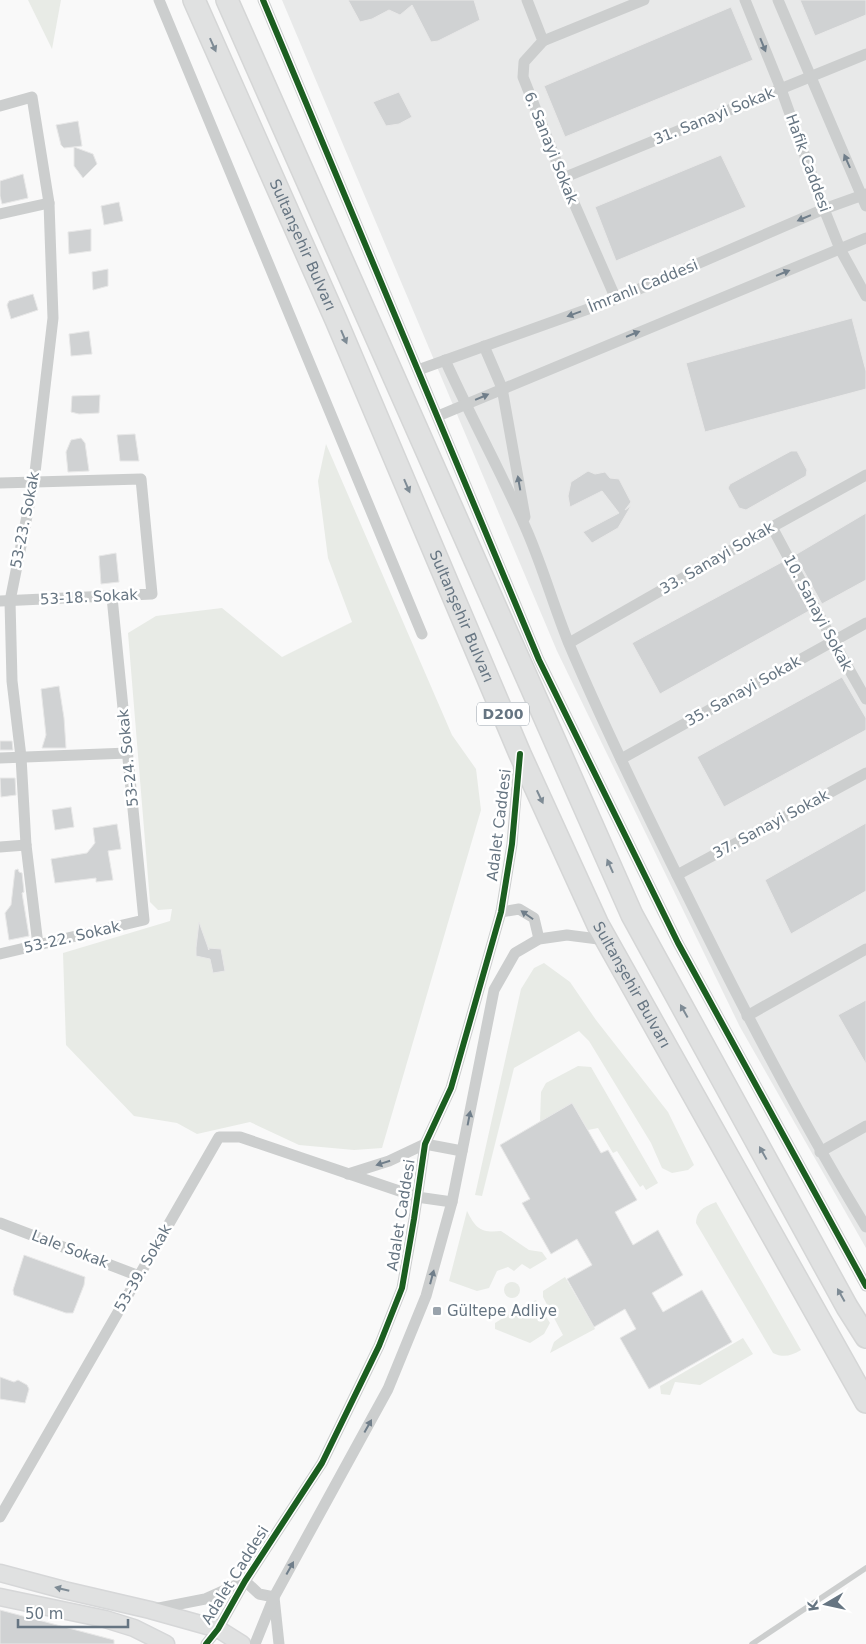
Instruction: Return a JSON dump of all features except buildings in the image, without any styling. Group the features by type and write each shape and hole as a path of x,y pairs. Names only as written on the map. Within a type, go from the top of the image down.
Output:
{"highway":[{"name":"Sultanşehir Bulvarı","path":"194,0 336,320 520,754 606,940 866,1402"},
{"name":"Sultanşehir Bulvarı","path":"227,0 632,915 842,1298 866,1337"}],"street":[{"path":"159,0 422,634"},
{"path":"263,0 438,416 538,660 678,943 866,1286"},
{"path":"526,0 543,41 644,0"},
{"name":"Hafik Caddesi","path":"745,0 781,89 840,249 866,296"},
{"path":"778,0 809,76 865,198"},
{"name":"6. Sanayi Sokak","path":"543,41 524,62 523,77 563,178 616,299"},
{"name":"31. Sanayi Sokak","path":"563,178 866,54"},
{"name":"53-23. Sokak","path":"0,106 32,97 49,203 53,318 34,481 5,601 21,757 26,845 38,945"},
{"name":"İmranlı Caddesi","path":"418,370 616,299 824,209 865,198"},
{"path":"0,214 49,203"},
{"path":"438,416 866,238"},
{"path":"484,346 502,388 527,531"},
{"path":"445,360 527,531 569,643 620,759 747,1016 820,1152 866,1227"},
{"name":"33. Sanayi Sokak","path":"569,643 772,526 866,475"},
{"name":"53-18. Sokak","path":"5,601 152,594 141,479 34,481"},
{"path":"0,483 34,481"},
{"name":"10. Sanayi Sokak","path":"772,526 832,641 866,699"},
{"name":"53-24. Sokak","path":"112,596 144,920"},
{"name":"35. Sanayi Sokak","path":"620,759 866,623"},
{"path":"0,681 12,681"},
{"path":"0,758 128,753"},
{"name":"Adalet Caddesi","path":"206,1644 218,1629 245,1581 322,1463 379,1346 402,1288 425,1144 451,1088 501,912 512,844 520,754"},
{"name":"37. Sanayi Sokak","path":"677,875 866,773"},
{"path":"0,847 26,845"},
{"path":"501,912 519,909 534,918 539,939"},
{"name":"53-22. Sokak","path":"0,954 144,920"},
{"path":"254,1644 274,1598 388,1389 426,1296 452,1202 494,990 515,953 539,939 567,935 606,940"},
{"path":"747,1016 866,949"},
{"path":"820,1152 866,1126"},
{"name":"53-39. Sokak","path":"0,1517 219,1137 240,1137 417,1197 452,1202"},
{"path":"348,1174 389,1161 425,1144 462,1152"},
{"name":"Lale Sokak","path":"0,1223 139,1276"},
{"path":"0,1573 218,1629 242,1644"},
{"path":"150,1610 205,1599 245,1581 259,1594 274,1598"},
{"path":"0,1597 105,1619 134,1628 166,1644"},
{"path":"274,1598 279,1644"}],"lane":[{"path":"752,1644 866,1568"}],"shaded area":[{"path":"28,0 61,0 52,49"},
{"path":"282,0 866,0 866,1248 740,1027 557,651"},
{"path":"326,444 452,735 476,769 481,810 382,1148 354,1150 299,1145 250,1122 197,1134 177,1123 134,1116 66,1045 63,953 170,921 172,909 158,910 150,902 128,633 156,616 222,608 282,657 352,622 328,558 318,481"},
{"path":"544,963 570,982 596,1020 668,1112 694,1165 688,1170 672,1173 662,1168 651,1143 589,1041 579,1031 514,1068 482,1196 475,1195 521,989 534,968"},
{"path":"578,1066 591,1067 658,1183 646,1190 643,1185 640,1187 617,1151 613,1153 598,1128 588,1130 572,1103 540,1122 541,1092 546,1083"},
{"path":"716,1202 801,1350 784,1356 773,1353 696,1223 700,1212 705,1207"},
{"path":"467,1211 476,1226 489,1231 501,1231 529,1250 542,1252 547,1259 530,1269 522,1264 514,1271 508,1267 497,1271 489,1288 477,1291 449,1281"},
{"path":"565,1277 595,1329 550,1353 554,1342 563,1335 543,1297 543,1291"},
{"path":"509,1282 515,1282 520,1287 518,1296 509,1298 504,1293 504,1287"},
{"path":"536,1300 550,1323 544,1334 530,1343 495,1329 495,1323 513,1312 520,1317 524,1316 529,1310 528,1304"},
{"path":"743,1338 753,1354 700,1385 675,1382 670,1395 661,1394 660,1386"}],"cycle path":[{"path":"263,0 539,660 678,943 866,1286"},
{"path":"206,1644 218,1629 245,1581 322,1463 379,1346 402,1288 425,1144 451,1088 501,912 512,844 520,754"}],"place":[{"name":"Gültepe Adliye","path":"437,1311"}]}
